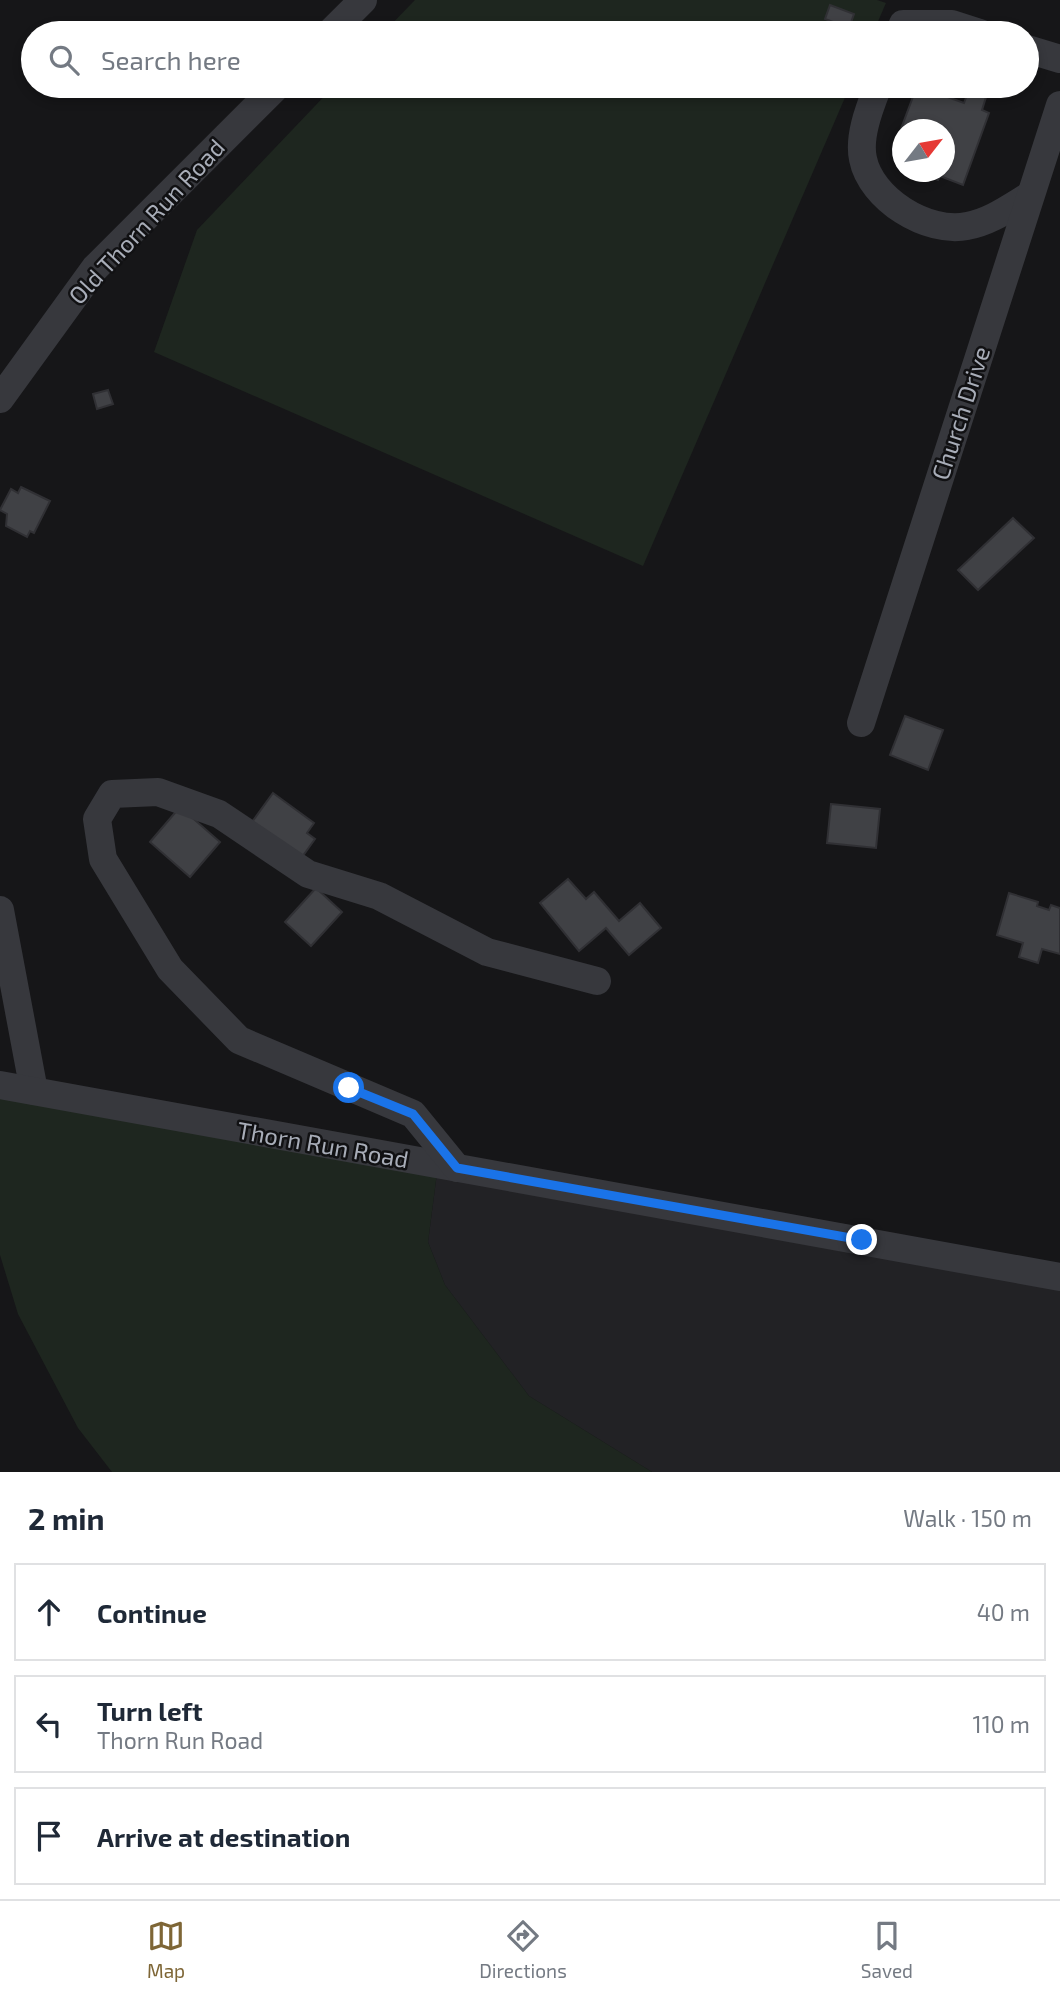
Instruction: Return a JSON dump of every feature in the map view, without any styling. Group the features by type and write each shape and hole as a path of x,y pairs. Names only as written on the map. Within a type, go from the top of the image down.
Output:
{"street":[{"path":"342,21 363,0"},
{"path":"1039,52 1060,59"},
{"name":"Old Thorn Run Road","path":"0,399 95,268 265,98"},
{"path":"874,98 869,113 863,158 872,183 905,215 964,227 990,220 1029,196"},
{"name":"Church Drive","path":"861,723 1060,105"},
{"path":"457,1168 413,1114 240,1040 170,969 103,859 97,819 112,794 158,792 219,814 308,874 379,896 486,952 597,981"},
{"path":"0,910 34,1091"},
{"name":"Thorn Run Road","path":"0,1085 1060,1277"}],"shaded area":[{"path":"415,0 877,0 886,3 878,21 395,21"},
{"path":"323,98 845,98 643,566 154,352 197,230"},
{"path":"0,1085 438,1165 428,1242 445,1285 529,1396 652,1472 112,1472 78,1428 18,1314 0,1255"},
{"path":"438,1165 1060,1277 1060,1472 652,1472 529,1396 445,1285 428,1242"}],"building":[{"path":"830,5 854,14 852,21 825,19"},
{"path":"913,98 950,98 964,103 966,98 986,98 982,110 989,113 963,185 955,182 955,119 905,119"},
{"path":"108,390 113,404 97,409 93,394"},
{"path":"21,487 50,501 34,533 30,531 27,537 6,526 7,514 0,510 11,489 18,493"},
{"path":"1013,518 1034,538 978,590 958,570"},
{"path":"905,716 943,730 928,770 890,755"},
{"path":"273,793 314,823 307,833 315,839 302,857 252,822"},
{"path":"831,804 880,809 876,848 827,843"},
{"path":"180,807 220,842 190,877 150,842"},
{"path":"568,879 586,899 594,892 619,921 640,903 661,928 629,955 606,928 579,951 540,903"},
{"path":"316,888 342,912 311,946 285,922"},
{"path":"1009,893 1038,902 1037,906 1049,910 1051,905 1060,908 1060,954 1042,949 1038,963 1019,957 1023,943 997,935"}],"route":[{"path":"349,1088 413,1114 457,1168 862,1240"}]}
